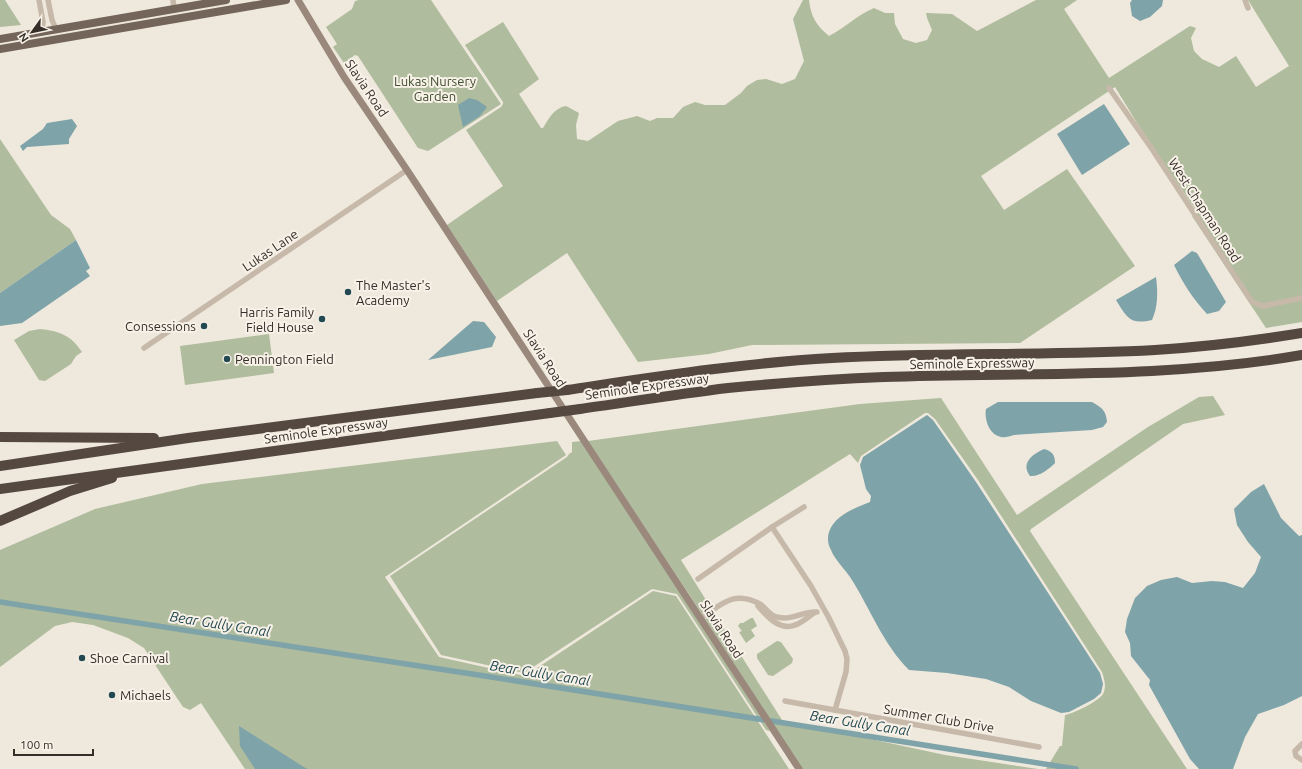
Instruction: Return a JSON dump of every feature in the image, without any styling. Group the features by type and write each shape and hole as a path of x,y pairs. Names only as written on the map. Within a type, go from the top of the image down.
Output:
{"highway":[{"name":"Seminole Expressway","path":"0,466 188,438 770,363 832,358 1155,350 1222,344 1302,333"},
{"name":"Seminole Expressway","path":"0,489 142,468 728,388 821,380 884,377 1071,374 1151,371 1216,366 1302,355"},
{"path":"0,437 188,438"},
{"path":"0,521 70,491 142,468"}],"main road":[{"path":"0,39 226,0"},
{"path":"0,49 286,0"},
{"path":"113,30 119,24 134,16"}],"street":[{"path":"42,32 43,22 39,1 48,0 52,20 56,29"},
{"path":"173,0 174,9"},
{"name":"Slavia Road","path":"298,0 344,76 408,170 799,769"},
{"path":"1245,0 1248,8"},
{"name":"West Chapman Road","path":"1109,88 1152,149 1252,302 1263,306 1302,298"},
{"name":"Lukas Lane","path":"144,348 408,170"},
{"path":"698,579 772,527 804,507"},
{"path":"772,527 811,586 822,608 830,619 845,651 847,659 846,672 835,710"},
{"path":"701,618 729,599 741,598 761,605 775,617 782,618 792,618 811,612 817,612 822,608"},
{"name":"Summer Club Drive","path":"785,701 1039,747"},
{"path":"1302,744 1295,751 1296,756 1302,760"}],"green space":[{"path":"0,0 5,0 21,25 0,27"},
{"name":"Lukas Nursery Garden","path":"431,0 501,104 428,151 418,148 358,56 355,55 344,63 333,47 337,44 326,27 352,9 355,1"},
{"path":"803,0 809,0 811,11 815,20 829,36 862,14 874,8 885,13 894,13 895,24 903,39 916,43 927,40 932,30 926,13 952,14 977,31 1036,0 1077,0 1064,9 1109,78 1190,26 1196,28 1191,38 1194,51 1202,59 1219,67 1236,56 1256,87 1289,66 1248,0 1302,0 1302,322 1266,328 1192,216 1197,212 1137,123 1115,87 981,176 1004,210 1067,169 1135,266 1020,343 752,345 709,354 638,362 567,253 497,301 447,225 503,186 466,130 501,107 503,102 465,45 503,22 539,79 519,94 541,128 543,128 555,111 566,106 579,113 576,125 577,139 588,141 618,121 637,116 650,121 657,118 673,118 683,107 695,102 705,105 725,105 741,93 747,86 757,80 766,79 782,84 795,79 804,61 793,19"},
{"path":"0,139 51,215 70,229 76,240 0,293"},
{"path":"40,329 53,331 64,335 78,346 82,352 76,356 71,364 45,381 39,380 14,340 29,331"},
{"name":"Pennington Field","path":"269,334 274,373 185,385 180,346"},
{"path":"1213,396 1225,415 1183,424 1030,531 1187,769 1046,769 1060,746 1062,746 1065,715 1086,707 1103,694 1105,685 1102,672 978,480 935,419 928,413 925,413 861,456 858,463 850,454 681,560 711,608 702,614 588,441 860,404 941,398 1017,515 1148,427 1199,397"},
{"path":"557,441 566,455 385,577 439,657 525,676 653,591 676,596 789,769 245,769 201,703 190,710 183,707 144,648 128,638 93,625 72,622 55,626 0,667 0,550 95,509 202,484"},
{"path":"582,441 770,731 766,730 677,594 652,589 524,673 441,655 390,576 567,457 572,452 572,442"},
{"path":"714,613 782,720 945,755 1038,769 802,769 705,619"},
{"path":"753,618 757,626 751,630 755,636 746,643 739,632 742,631 738,626 740,623 743,623"},
{"path":"777,641 781,642 793,659 792,663 773,676 768,675 757,658 757,654"}],"water":[{"path":"1132,0 1163,0 1162,6 1150,17 1140,21 1132,16 1130,3"},
{"path":"469,98 477,100 487,107 480,116 463,127 458,105"},
{"path":"1104,104 1130,144 1082,175 1057,134"},
{"path":"72,119 77,126 69,139 69,144 27,147 23,151 20,146 43,129 47,123"},
{"path":"76,240 90,268 86,271 90,276 22,323 0,326 0,293"},
{"path":"1192,251 1197,253 1226,302 1219,311 1207,314 1197,303 1174,265"},
{"path":"1156,277 1157,299 1152,320 1139,322 1130,319 1126,316 1116,300"},
{"path":"473,321 484,322 496,337 492,347 428,360"},
{"path":"998,402 1092,402 1103,410 1106,415 1107,422 1103,427 1092,430 1001,437 997,436 990,430 986,417 986,409"},
{"path":"927,415 933,420 976,482 1100,673 1103,684 1101,693 1094,699 1069,712 1061,713 1031,701 1009,687 986,679 947,673 909,670 884,637 850,577 837,561 829,546 828,539 832,526 846,513 870,502 871,496 866,489 860,465 863,457"},
{"path":"1044,449 1052,454 1055,463 1040,474 1030,476 1026,467 1027,463 1032,456"},
{"path":"1264,484 1281,518 1299,536 1302,535 1302,696 1284,705 1258,714 1245,737 1233,769 1199,769 1190,759 1149,685 1150,680 1131,656 1130,643 1125,632 1127,619 1135,598 1147,586 1161,580 1177,577 1192,583 1212,581 1225,582 1243,588 1255,573 1261,557 1248,542 1237,525 1234,509 1251,492"},
{"path":"239,726 307,769 255,769 240,746"}],"waterway":[{"name":"Bear Gully Canal","path":"0,602 485,676 1076,769"}],"place":[{"name":"The Master's Academy","path":"348,292"},
{"name":"Harris Family Field House","path":"322,319"},
{"name":"Consessions","path":"204,326"},
{"name":"Pennington Field","path":"227,359"},
{"name":"Shoe Carnival","path":"82,658"},
{"name":"Michaels","path":"112,695"}]}
